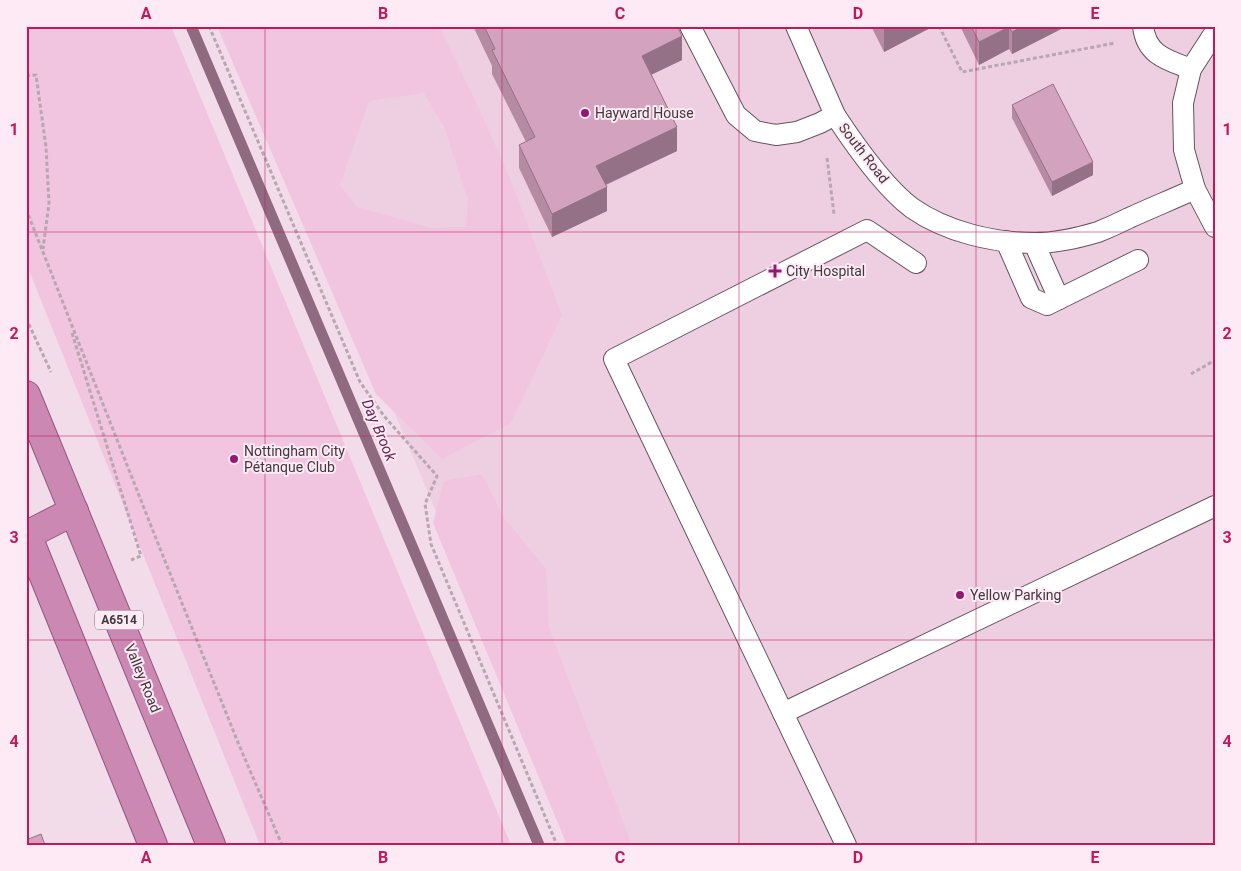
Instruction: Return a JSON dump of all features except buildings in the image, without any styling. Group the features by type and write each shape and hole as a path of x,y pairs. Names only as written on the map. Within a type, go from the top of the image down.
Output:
{"highway":[{"name":"Valley Road","path":"26,395 211,845"},
{"path":"74,511 27,533 153,845"}],"lane":[{"path":"690,26 736,115 754,131 776,135 797,132 820,123 838,120"},
{"name":"South Road","path":"796,26 838,120 879,176 912,207 939,223 974,235 1006,241 1034,243 1057,241 1099,231 1195,189"},
{"path":"1144,32 1149,47 1167,60 1191,69"},
{"path":"1215,32 1191,69 1184,104 1184,150 1195,189 1215,227"},
{"path":"846,845 614,359 867,230 916,262"},
{"path":"1006,241 1031,298 1047,305 1138,260"},
{"path":"1034,243 1060,299"},
{"path":"783,713 1215,506"}],"path":[{"path":"209,26 360,382 384,416 438,476 425,504 431,544 558,845"},
{"path":"939,26 962,72 1144,32"},
{"path":"26,76 36,75 46,147 49,203 43,250"},
{"path":"838,120 825,147 838,244"},
{"path":"26,209 156,541 282,845"},
{"path":"65,308 141,556 128,562"},
{"path":"1191,374 1215,360"}],"shaded area":[{"path":"26,26 171,26 511,845 260,845 26,263"},
{"path":"217,26 439,26 509,176 562,315 511,423 442,459 376,394","holes":["424,93 445,129 468,200 466,227 431,228 357,207 340,185 369,101"]},
{"name":"City Hospital","path":"232,26 1215,26 1215,845 576,845"},
{"path":"482,474 504,518 546,569 549,628 632,845 567,845 433,523 444,481"}],"waterway":[{"name":"Day Brook","path":"191,26 539,845"}],"place":[{"name":"Hayward House","path":"585,113"},
{"name":"City Hospital","path":"775,271"},
{"name":"Nottingham City Pétanque Club","path":"234,459"},
{"name":"Yellow Parking","path":"960,595"}]}
